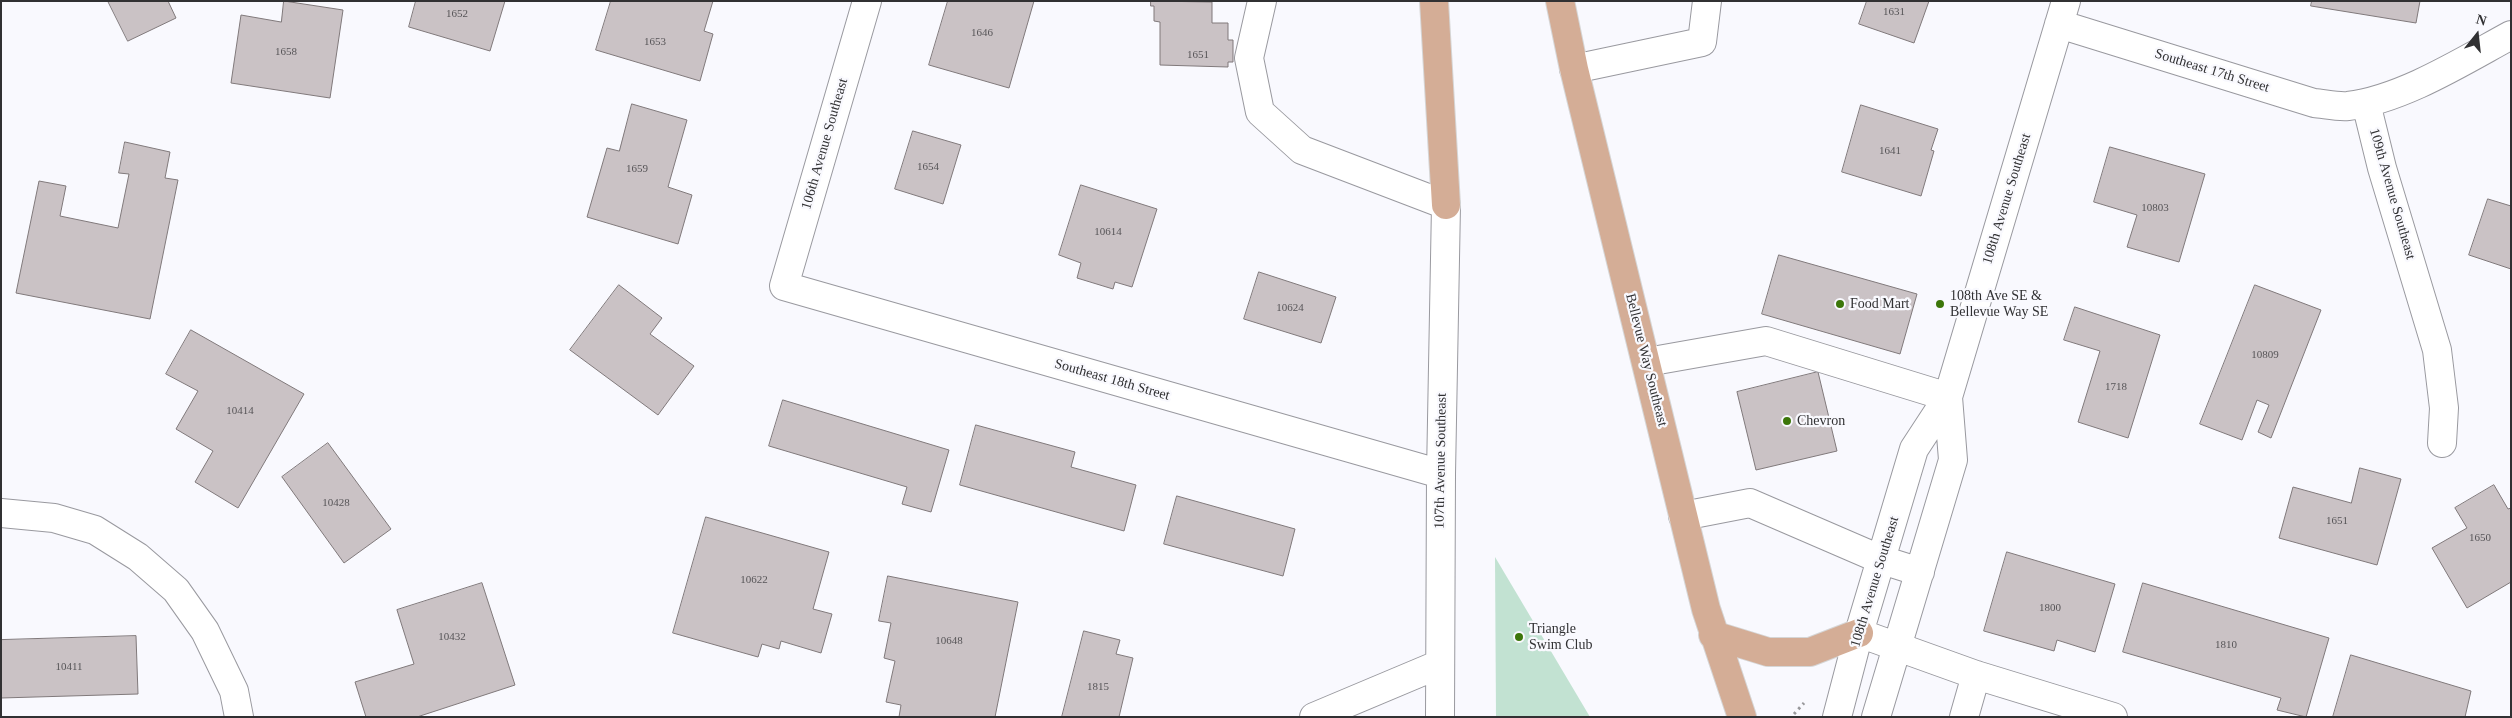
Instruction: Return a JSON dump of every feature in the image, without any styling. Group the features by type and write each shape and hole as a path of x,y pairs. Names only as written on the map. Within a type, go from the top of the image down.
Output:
{"main road":[{"path":"1434,1 1446,205"},
{"name":"Bellevue Way Southeast","path":"1560,1 1574,69 1713,635 1742,717"},
{"path":"1713,635 1768,652 1810,652 1858,633"}],"street":[{"name":"106th Avenue Southeast","path":"784,286 867,1"},
{"path":"1262,1 1249,58 1260,112 1302,150 1446,205"},
{"path":"1574,69 1702,42 1707,1"},
{"name":"Southeast 17th Street","path":"2062,13 2314,103 2346,106 2366,103"},
{"name":"108th Avenue Southeast","path":"1837,717 1858,633 1882,560 1914,449 1948,397 2062,13"},
{"path":"2366,103 2423,82 2511,35"},
{"name":"109th Avenue Southeast","path":"2366,103 2382,168 2436,350 2444,408 2442,443"},
{"name":"107th Avenue Southeast","path":"1440,717 1441,474 1446,205"},
{"name":"Southeast 18th Street","path":"784,286 1441,474"},
{"path":"1647,362 1766,341 1948,397"},
{"name":"108th Avenue Southeast","path":"1876,717 1953,460 1948,397"},
{"path":"1683,516 1750,503 1882,560 1920,572"},
{"path":"1,513 54,518 96,530 138,556 176,590 205,631 234,691 239,717"},
{"path":"1858,633 1976,674 2114,717"},
{"path":"1314,717 1440,664"},
{"path":"1964,717 1976,674"}],"path":[{"path":"1794,714 1804,703 1806,694"}],"green space":[{"name":"Triangle Swim Club","path":"1495,557 1590,717 1496,717"}],"building":[{"path":"108,1 168,1 176,18 128,41"},
{"path":"284,1 343,10 330,98 231,83 241,15 281,22"},
{"path":"416,1 505,1 490,51 409,27"},
{"path":"611,1 713,1 704,31 713,34 700,81 596,50"},
{"path":"948,1 1034,1 1009,88 929,65"},
{"path":"1151,1 1212,2 1212,23 1228,23 1228,40 1233,40 1233,62 1228,62 1228,67 1160,65 1160,22 1154,21 1154,6 1151,6"},
{"path":"1867,1 1929,1 1914,43 1859,24"},
{"path":"2312,1 2420,1 2416,23 2311,6"},
{"path":"632,104 687,120 668,187 692,195 678,244 587,217 607,148 619,151"},
{"path":"1861,105 1938,129 1931,150 1934,151 1921,196 1842,172"},
{"path":"913,131 961,145 943,204 895,189"},
{"path":"125,142 170,152 165,178 178,180 150,319 16,293 39,181 66,186 60,216 118,228 129,174 119,173"},
{"path":"2110,147 2205,174 2179,262 2127,247 2137,215 2094,202"},
{"path":"1081,185 1157,209 1132,287 1115,282 1113,289 1077,278 1081,263 1059,255"},
{"path":"2488,199 2511,206 2511,269 2469,255"},
{"name":"Food Mart","path":"1779,255 1917,294 1900,354 1762,314"},
{"path":"1259,272 1336,297 1321,343 1244,319"},
{"path":"619,285 662,318 650,334 694,366 658,415 570,350"},
{"path":"2255,285 2321,310 2271,438 2258,432 2269,405 2257,400 2242,440 2200,424"},
{"path":"2075,307 2160,335 2128,438 2078,422 2100,351 2064,340"},
{"path":"191,330 304,394 238,508 195,482 213,451 176,429 198,391 166,374"},
{"name":"Chevron","path":"1818,372 1837,451 1756,470 1737,392"},
{"path":"783,400 949,450 931,512 902,504 907,487 769,446"},
{"path":"976,425 1075,452 1071,467 1136,485 1124,531 960,485"},
{"path":"328,443 391,529 344,563 282,477"},
{"path":"2360,468 2401,479 2377,565 2279,538 2293,487 2351,503"},
{"path":"2494,485 2508,509 2511,508 2511,582 2467,608 2432,548 2467,528 2455,508"},
{"path":"1177,496 1295,529 1283,576 1164,544"},
{"path":"706,517 829,552 813,609 832,614 821,653 781,641 779,649 762,644 758,657 673,633"},
{"path":"2007,552 2115,584 2095,652 2057,640 2054,651 1984,631"},
{"path":"888,576 1018,602 995,717 899,717 901,705 886,702 895,661 884,658 891,623 879,621"},
{"path":"482,583 515,685 417,717 366,717 355,682 414,664 397,610"},
{"path":"2143,583 2329,638 2306,717 2277,710 2281,698 2123,652"},
{"path":"1084,631 1120,640 1116,654 1133,658 1119,717 1062,717"},
{"path":"136,636 138,694 1,698 1,640"},
{"path":"2351,655 2471,691 2465,717 2333,717"}],"place":[{"name":"Food Mart","path":"1840,304"},
{"name":"108th Ave SE & Bellevue Way SE","path":"1940,304"},
{"name":"Chevron","path":"1787,421"},
{"name":"Triangle Swim Club","path":"1519,637"}]}
